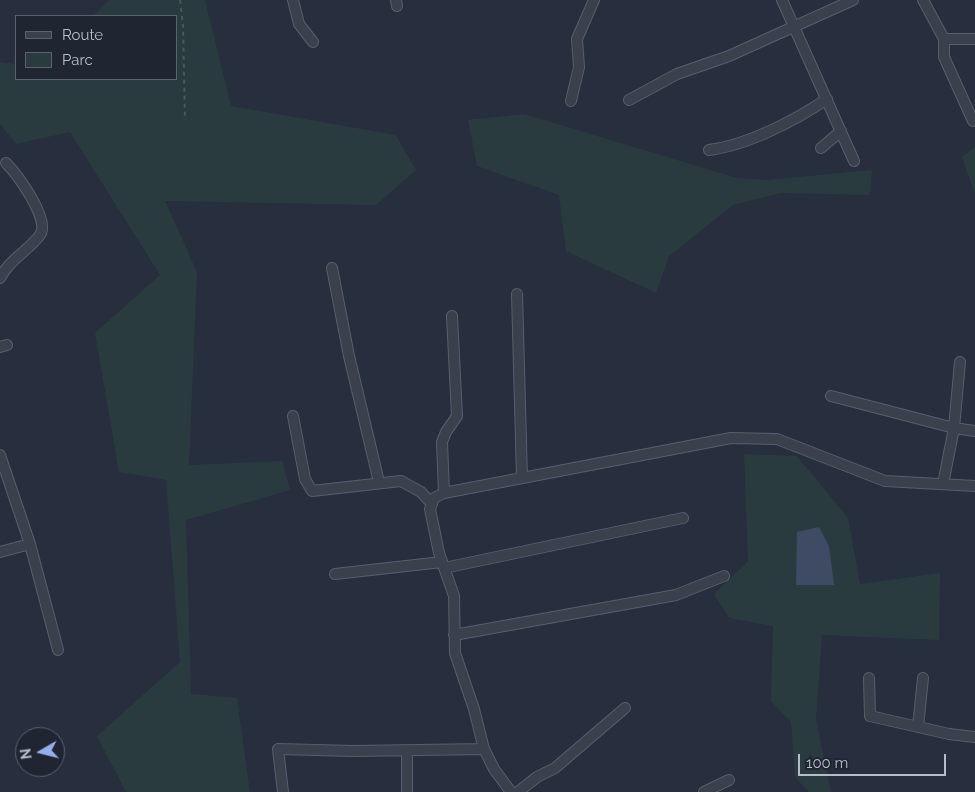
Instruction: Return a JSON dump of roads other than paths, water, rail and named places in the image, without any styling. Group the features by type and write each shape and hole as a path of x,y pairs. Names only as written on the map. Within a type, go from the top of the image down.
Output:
{"street":[{"path":"293,0 299,24 313,42"},
{"path":"570,101 579,67 577,39 594,0"},
{"path":"782,0 854,161"},
{"path":"629,100 677,74 730,56 853,0"},
{"path":"923,0 944,39 944,57 973,121"},
{"path":"944,39 975,39"},
{"path":"709,150 736,144 802,115 827,99"},
{"path":"821,148 841,131"},
{"path":"0,278 6,267 42,233 43,222 14,171 6,163"},
{"path":"332,268 349,356 379,482"},
{"path":"517,294 522,478"},
{"path":"444,493 442,442 446,432 458,416 452,316"},
{"path":"943,484 954,428 960,362"},
{"path":"830,396 954,428 975,430"},
{"path":"293,416 304,479 312,491 401,481 410,485 431,503"},
{"path":"511,792 494,769 484,750 474,709 458,665 454,635 454,596 443,565 431,519 431,503 434,498 444,493 731,438 777,439 885,481 975,486"},
{"path":"0,455 30,544 58,650"},
{"path":"335,574 443,565 684,518"},
{"path":"0,552 30,544"},
{"path":"454,635 676,595 724,576"},
{"path":"868,678 870,716 975,737"},
{"path":"918,726 924,678"},
{"path":"518,792 537,777 555,768 625,708"},
{"path":"283,792 278,749 484,750"},
{"path":"407,751 407,792"},
{"path":"704,792 729,780"}],"water":[{"path":"819,527 829,546 834,585 796,585 797,532"}]}
